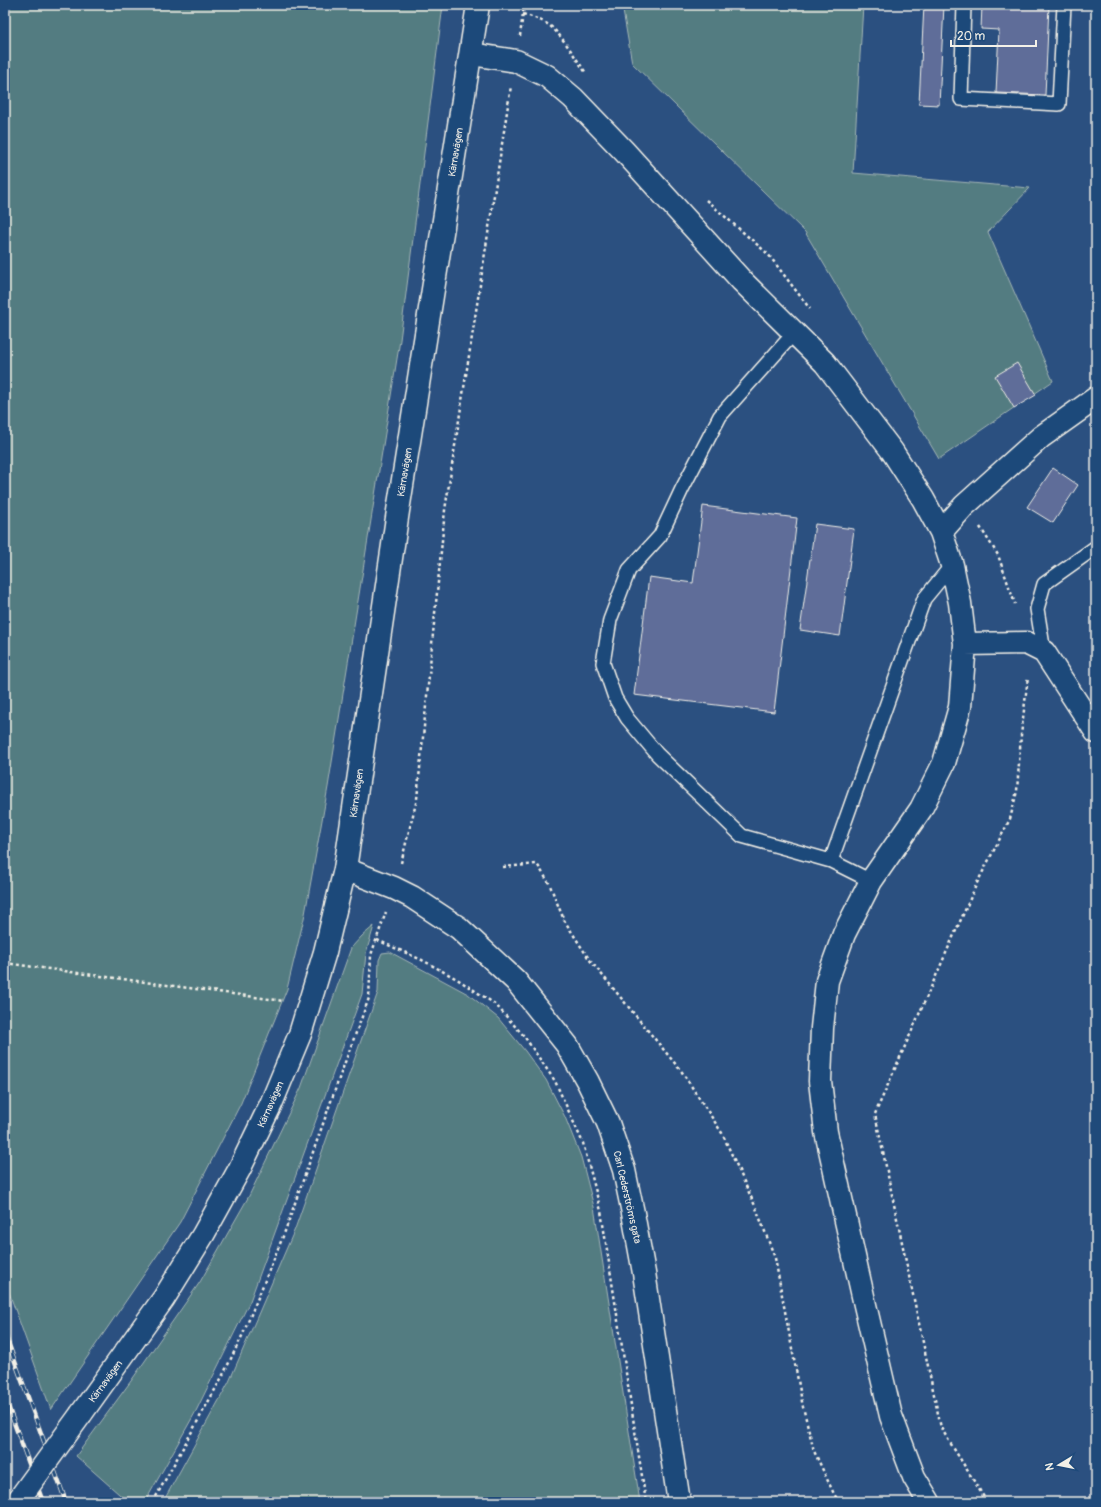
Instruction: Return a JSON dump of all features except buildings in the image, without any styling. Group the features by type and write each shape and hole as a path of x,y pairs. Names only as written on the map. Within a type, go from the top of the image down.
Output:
{"street":[{"name":"Kärnavägen","path":"17,1502 164,1298 218,1209 271,1104 300,1034 325,952 345,869 398,510 478,5"},
{"path":"471,54 516,61 547,76 573,98 624,151 742,281 825,363 892,450 923,499 941,532 952,565 960,603 965,644 960,707 944,762 921,809 871,881 844,934 827,981 822,1028 820,1081 826,1132 891,1416 914,1476 929,1502"},
{"path":"941,532 964,506 1041,437 1096,398"},
{"path":"965,644 1035,648 1096,732"},
{"name":"Carl Cederströms gata","path":"345,869 394,888 412,897 459,928 516,981 567,1045 588,1082 608,1123 624,1170 644,1273 679,1502"}],"lane":[{"path":"964,5 961,99 1059,104 1064,5"},
{"path":"794,333 720,416 682,489 660,536 629,570 610,620 603,663 615,698 627,718 657,754 742,836 831,861 871,881"},
{"path":"1035,648 1037,609 1044,584 1096,547"},
{"path":"831,861 924,599 952,565"}],"path":[{"path":"987,1502 941,1428 875,1114 977,883 1010,819 1017,791 1020,734 1029,673 1035,648"},
{"path":"503,867 537,864 549,883 564,920 589,959 682,1072 722,1134 756,1208 775,1258 803,1407 814,1451 839,1502"},
{"path":"377,940 422,960 457,979 495,1004 524,1036 555,1080 583,1143 601,1211 646,1502"},
{"path":"5,963 309,1004"}],"green space":[{"path":"5,5 443,5 400,340 328,787 305,914 287,989 241,1103 180,1222 51,1410 5,1281"},
{"path":"622,5 863,5 853,173 1030,188 988,232 1053,381 939,459 805,232 632,63"},
{"path":"374,926 366,953 362,994 250,1301 196,1411 145,1502 128,1502 76,1456 131,1381 200,1282 249,1196 301,1088 351,948"},
{"path":"390,952 468,994 498,1018 546,1080 565,1117 581,1157 594,1207 640,1502 163,1502 229,1382 295,1229 378,992 379,960 382,953"}],"railway":[{"path":"5,1334 66,1502"},
{"path":"5,1398 43,1502"}]}
